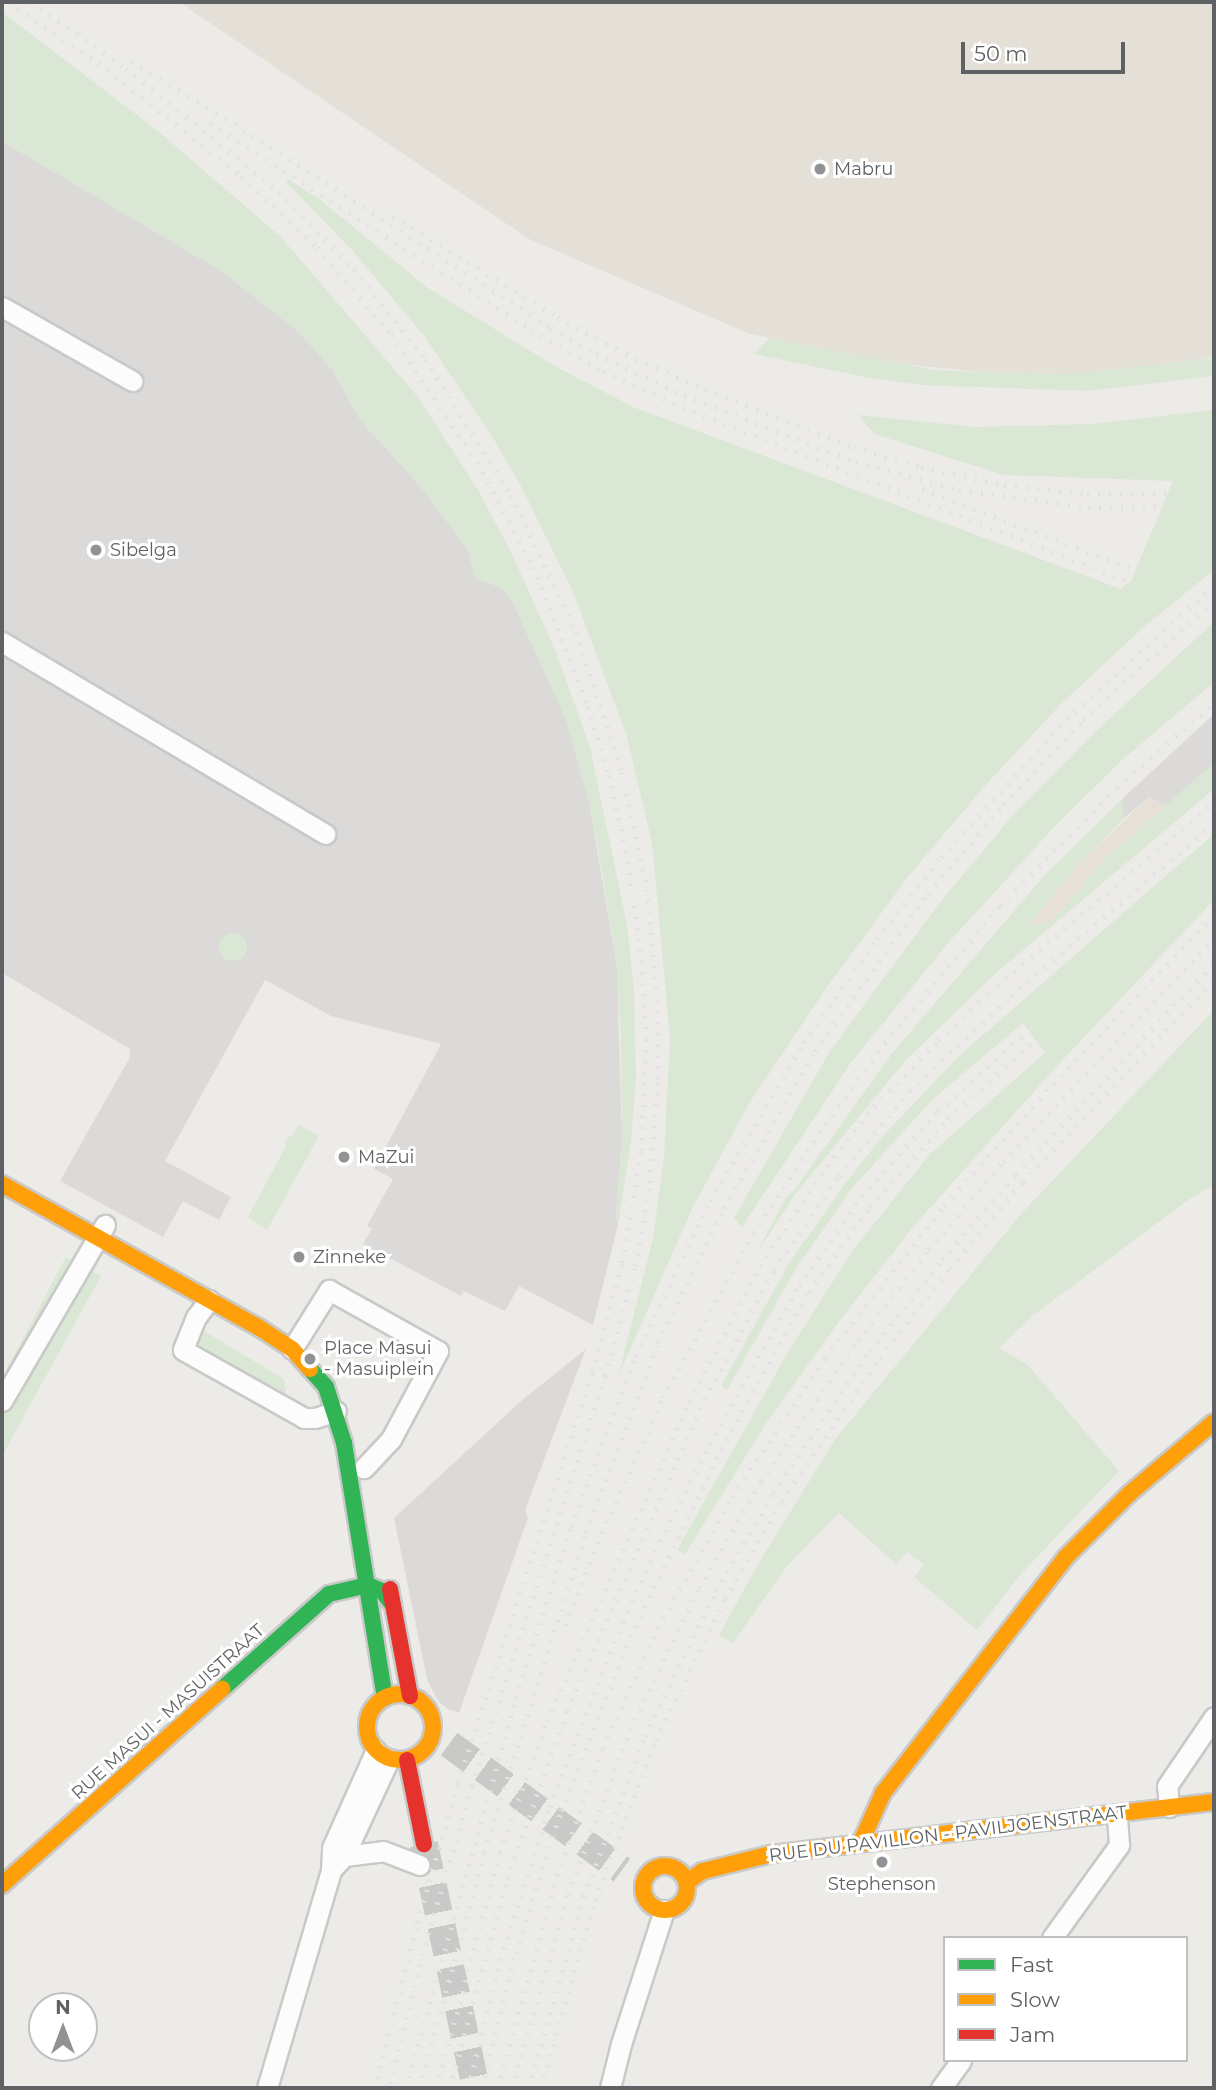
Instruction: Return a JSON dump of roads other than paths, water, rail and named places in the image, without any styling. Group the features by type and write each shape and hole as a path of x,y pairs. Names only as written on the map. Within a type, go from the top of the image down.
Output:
{"street":[{"path":"2,307 132,381"},
{"path":"2,642 326,834"},
{"path":"2,1184 102,1231 209,1300 292,1349 326,1387 346,1455 369,1585 372,1625 385,1698"},
{"path":"2,1401 102,1231"},
{"path":"292,1349 329,1290 438,1351 391,1439 365,1474"},
{"path":"209,1300 196,1317 183,1350 303,1418 315,1418 335,1411"},
{"path":"335,1411 348,1425 365,1474"},
{"path":"861,1842 883,1793 1065,1558 1129,1494 1214,1422"},
{"path":"387,1575 410,1696"},
{"path":"369,1585 382,1591 393,1605"},
{"name":"RUE MASUI - MASUISTRAAT","path":"2,1885 329,1594 369,1585"},
{"path":"391,1756 419,1754 428,1744 433,1732 431,1717 423,1703 410,1696 398,1694 385,1698 371,1712 368,1721 370,1741 391,1756 424,1844"},
{"path":"1169,1807 1167,1786 1214,1717"},
{"path":"433,1732 449,1744"},
{"path":"267,2088 338,1863 332,1848 391,1756"},
{"name":"RUE DU PAVILLON - PAVILJOENSTRAAT","path":"687,1882 703,1871 771,1854 1214,1802"},
{"path":"1053,1936 1119,1845 1117,1814"},
{"path":"338,1863 383,1851 419,1865"},
{"path":"667,1865 683,1874 687,1882 683,1902 674,1909 664,1910 648,1903 638,1876 667,1865"},
{"path":"610,2088 621,2044 664,1910"},
{"path":"941,2088 960,2062"}],"tunnel":[{"path":"449,1744 622,1870"},
{"path":"424,1844 476,2088"}],"railway":[{"path":"8,2 98,63 241,176 317,247 391,334 483,472 533,567 588,706 609,775 626,851 642,961 646,1039 641,1152 622,1264 592,1373 458,1784 416,1927 375,2088"},
{"path":"31,2 126,68 279,192 354,269 425,359 511,495 576,632 622,772 647,889 657,1000 658,1082 649,1188 635,1268 605,1376 472,1786 429,1932 389,2088"},
{"path":"131,61 252,135 551,328 596,354 684,395 856,462 959,490 1088,507 1182,506"},
{"path":"210,123 531,330 603,371 693,412 1129,582"},
{"path":"393,216 557,317 626,354 705,389 853,447 921,467 1004,485 1087,494 1182,493"},
{"path":"922,489 1135,570"},
{"path":"406,2088 516,1698 571,1527 636,1356 710,1201 804,1043 877,939 941,857 1074,712 1214,585"},
{"path":"420,2088 484,1852 586,1532 658,1343 724,1208 815,1051 928,894 1004,804 1083,720 1214,601"},
{"path":"565,1625 602,1533 663,1398 753,1234 819,1133 885,1043 1000,906 1117,787 1214,703"},
{"path":"437,2088 500,1852 547,1721 689,1402 760,1266 827,1166 874,1107 938,1040 989,993 1214,802"},
{"path":"450,2088 507,1879 567,1711 700,1409 774,1270 839,1176 910,1091 1011,996 1214,824"},
{"path":"498,2088 557,1875 603,1748 658,1628 732,1497 825,1358 944,1206 1053,1084 1214,916"},
{"path":"512,2088 568,1894 630,1730 699,1588 761,1482 858,1340 929,1250 1003,1162 1214,939"},
{"path":"529,2088 584,1896 645,1736 716,1591 773,1493 870,1351 942,1260 1016,1174 1214,963"},
{"path":"541,2088 595,1900 656,1740 725,1599 782,1501 880,1358 950,1268 1023,1182 1214,979"},
{"path":"468,2088 504,1949 550,1807 623,1622 660,1541 710,1444 799,1286 862,1196 938,1111 1026,1033"},
{"path":"482,2088 516,1953 561,1811 635,1627 721,1450 809,1292 870,1207 948,1119 1033,1042"}],"place":[{"name":"Mabru","path":"820,169"},
{"name":"Sibelga","path":"96,550"},
{"name":"MaZui","path":"344,1157"},
{"name":"Zinneke","path":"299,1257"},
{"name":"Place Masui - Masuiplein","path":"310,1359"},
{"name":"Stephenson","path":"882,1862"}]}
